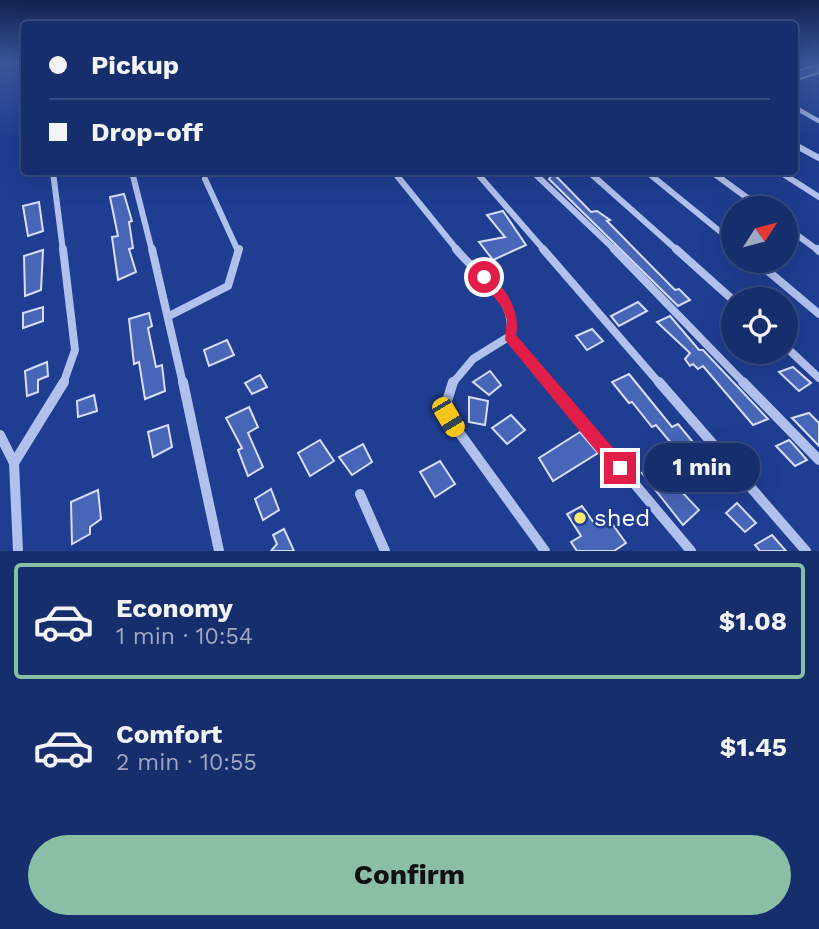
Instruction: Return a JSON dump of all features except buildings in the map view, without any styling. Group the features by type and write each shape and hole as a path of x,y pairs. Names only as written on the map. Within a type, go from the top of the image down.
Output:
{"street":[{"path":"798,109 819,121"},
{"path":"798,146 819,158"},
{"path":"14,463 64,382 75,350 53,175"},
{"path":"133,175 169,316 219,551"},
{"path":"396,175 468,264 498,290 513,320 510,336 471,361 454,377 445,396 448,417 545,551"},
{"path":"479,175 806,551"},
{"path":"536,175 625,260 819,460"},
{"path":"592,175 721,289"},
{"path":"651,175 721,232"},
{"path":"716,175 745,196"},
{"path":"785,175 819,197"},
{"path":"169,316 228,286 239,248 205,178"},
{"path":"798,236 819,251"},
{"path":"770,273 819,314"},
{"path":"510,336 691,551"},
{"path":"798,358 819,378"},
{"path":"0,435 14,463 18,551"},
{"path":"360,494 385,551"}],"place":[{"name":"shed","path":"580,518"}],"route":[{"path":"484,277 498,290 507,304 513,320 510,336 620,468"}]}
